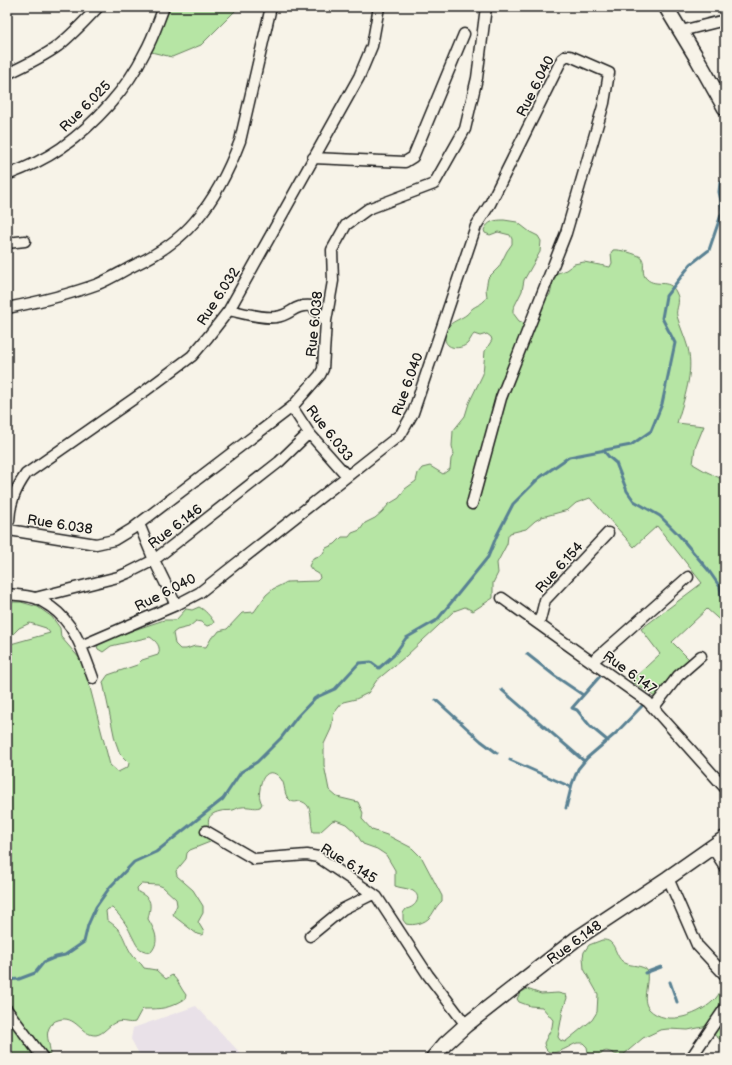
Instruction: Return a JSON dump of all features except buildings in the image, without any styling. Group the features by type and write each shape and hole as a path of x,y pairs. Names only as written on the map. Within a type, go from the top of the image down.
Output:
{"street":[{"path":"7,74 29,64 57,46 79,27 98,7"},
{"name":"Rue 6.025","path":"7,175 26,167 61,148 85,128 119,95 145,53 164,7"},
{"path":"7,308 56,298 99,284 156,255 177,239 195,222 211,201 219,187 240,141 271,7"},
{"name":"Rue 6.032","path":"8,532 10,508 16,490 26,474 146,391 192,356 229,310 359,77 367,60 373,40 379,7"},
{"name":"Rue 6.038","path":"7,514 8,532 96,544 114,540 139,524 292,407 320,376 323,369 326,321 332,281 332,250 346,225 368,209 434,184 465,129 477,78 486,7"},
{"path":"666,7 725,108"},
{"path":"681,31 725,20"},
{"path":"313,158 405,162 413,157 464,34"},
{"name":"Rue 6.040","path":"81,646 199,594 401,434 409,422 476,226 490,204 562,59 570,56 609,73 604,103 566,233 501,398 472,504"},
{"path":"7,243 25,241"},
{"path":"229,310 269,318 287,314 299,306 312,306 326,321"},
{"name":"Rue 6.033","path":"292,407 309,433 347,476"},
{"name":"Rue 6.146","path":"35,598 118,576 130,572 154,560 279,462 309,433"},
{"path":"139,524 154,560 176,605"},
{"name":"Rue 6.154","path":"539,624 545,600 608,533"},
{"path":"592,662 688,577"},
{"path":"7,594 41,600 57,612 75,633 93,678"},
{"name":"Rue 6.147","path":"502,598 637,693 654,707 725,788"},
{"path":"654,707 678,676 701,656"},
{"name":"Rue 6.145","path":"206,831 254,859 307,854 318,857 373,894 377,897 428,975 466,1025"},
{"name":"Rue 6.148","path":"433,1058 445,1044 466,1025 576,939 725,838"},
{"path":"712,847 725,867"},
{"path":"668,878 697,945 725,976"},
{"path":"310,936 343,909 373,894"},
{"path":"691,1058 725,1008"},
{"path":"7,1010 43,1058"}],"shaded area":[{"path":"196,1006 245,1058 141,1058 131,1039 133,1028"}],"green space":[{"path":"170,7 239,7 201,45 172,57 151,52"},
{"path":"504,220 517,222 538,236 541,241 540,252 524,280 522,291 513,309 513,313 519,321 530,323 540,302 545,300 550,294 555,274 566,270 574,264 584,262 610,267 612,263 611,253 613,250 636,254 641,257 645,277 653,282 669,285 676,292 678,296 677,316 690,357 689,376 677,423 704,426 695,448 693,464 722,479 722,500 725,502 725,625 707,609 672,642 689,659 655,697 631,681 660,654 641,629 702,583 657,526 634,547 590,498 576,503 568,510 542,517 526,529 510,533 507,544 497,563 498,573 493,583 493,598 473,611 465,607 454,611 406,656 377,680 368,693 356,699 343,702 334,713 331,729 324,744 324,765 329,790 337,797 358,802 363,813 362,819 372,830 387,835 412,848 422,858 442,896 442,901 430,917 419,924 406,924 403,920 403,913 406,909 410,908 416,903 418,898 415,892 395,886 395,870 386,855 377,849 363,844 355,832 346,824 336,820 332,821 320,832 313,832 311,814 308,806 300,801 291,801 286,795 284,784 281,779 274,773 267,774 262,780 259,793 262,804 260,807 241,807 233,810 221,811 211,815 208,822 213,840 190,850 187,853 186,859 176,871 177,876 193,890 203,906 203,913 198,922 204,932 203,934 197,934 175,917 173,914 177,905 176,899 163,887 158,885 141,884 137,888 138,892 146,897 150,902 148,919 156,935 156,944 151,952 138,947 125,924 112,908 106,911 107,920 120,931 132,955 144,968 156,970 166,979 172,975 186,995 185,999 165,1008 143,1009 135,1022 117,1022 102,1033 96,1035 86,1032 74,1022 69,1020 57,1020 49,1028 47,1035 50,1050 49,1057 17,1058 7,1051 7,645 50,633 46,628 30,623 19,628 7,640 7,602 21,602 38,607 52,617 60,628 61,637 81,660 87,676 110,765 118,772 128,767 129,763 120,754 115,740 103,682 108,675 137,665 142,660 158,655 159,647 150,637 111,646 103,652 98,649 97,646 107,639 164,620 176,620 186,609 192,610 199,607 209,615 214,622 213,624 207,626 196,621 189,627 177,630 173,633 175,644 180,649 195,646 206,647 212,637 219,631 227,629 242,613 254,612 266,595 273,589 287,582 317,581 320,578 319,574 312,570 309,566 313,558 322,555 326,548 335,544 342,537 349,537 352,533 360,530 365,523 375,518 389,504 399,498 405,489 416,481 418,473 422,468 430,466 443,474 450,469 451,459 454,454 452,446 453,431 465,416 469,403 483,374 485,351 492,340 487,334 480,336 474,334 467,344 454,348 446,342 446,329 452,323 482,303 487,297 486,289 488,278 499,267 512,244 512,239 510,235 498,232 490,235 485,233 484,230 492,222"},
{"path":"602,940 607,940 612,944 619,958 625,963 640,966 646,969 646,1005 656,1015 665,1018 684,1017 693,1014 710,1004 718,996 725,978 725,1043 713,1034 713,1025 688,1030 660,1030 643,1038 622,1056 607,1051 601,1054 599,1058 589,1058 587,1047 583,1043 577,1043 558,1052 549,1052 544,1043 552,1027 553,1020 542,1007 530,1006 519,1002 517,999 520,993 527,989 541,994 558,993 566,995 567,998 558,1037 560,1040 565,1042 592,1020 597,1012 598,994 584,969 583,957 584,952 589,945"}],"waterway":[{"path":"7,980 19,979 35,973 44,962 65,955 84,942 88,925 96,907 110,887 134,862 156,852 223,799 241,772 257,762 281,738 297,717 315,698 335,689 359,663 371,662 379,668 394,655 406,638 437,620 488,557 497,535 513,504 539,478 569,457 631,445 651,431 662,404 675,343 662,318 666,296 691,264 709,250 722,212 719,192 720,183 725,179"},
{"path":"603,450 616,463 627,491 634,501 660,516 677,533 709,571 720,587 722,600 725,606"},
{"path":"527,654 555,676 583,695"},
{"path":"602,674 572,708 577,710 590,726 608,741"},
{"path":"502,690 584,761"},
{"path":"436,700 481,741 497,753"},
{"path":"566,808 572,784 578,769 587,758 615,734 642,706"},
{"path":"510,760 571,787"},
{"path":"645,973 661,967"},
{"path":"670,982 677,1002"}]}
